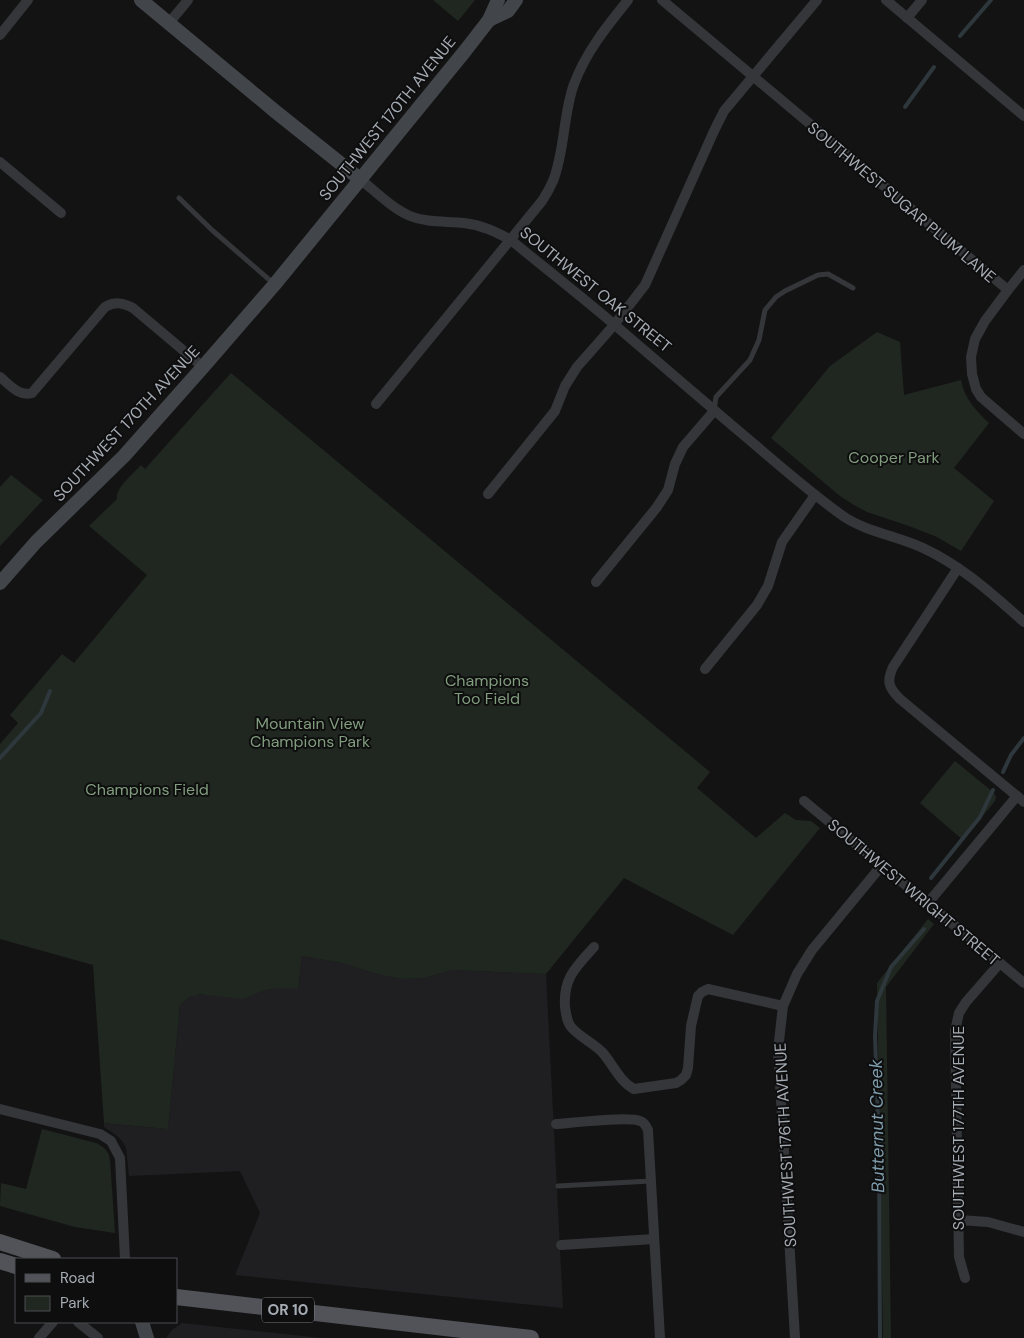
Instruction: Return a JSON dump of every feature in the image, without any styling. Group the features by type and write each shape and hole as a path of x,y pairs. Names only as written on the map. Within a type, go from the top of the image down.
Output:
{"main road":[{"name":"SOUTHWEST OAK STREET","path":"141,0 360,179"},
{"name":"SOUTHWEST 170TH AVENUE","path":"0,583 36,542 124,456 275,284 489,20 498,0"},
{"name":"SOUTHWEST 170TH AVENUE","path":"489,20 508,11 516,0"},
{"path":"0,1242 49,1258"},
{"name":"OR 10","path":"178,1297 531,1338"},
{"path":"142,1323 147,1338"}],"street":[{"path":"0,35 28,0"},
{"path":"169,24 188,0"},
{"path":"376,404 542,201 553,181 558,164 574,85 587,58 604,30 628,0"},
{"name":"SOUTHWEST SUGAR PLUM LANE","path":"662,0 1008,290 985,320 975,339 972,374 976,389 981,397 1024,434"},
{"path":"488,494 555,411 577,367 614,325 645,285 724,112 817,0"},
{"path":"886,0 1024,115"},
{"path":"908,18 922,0"},
{"path":"0,162 61,213"},
{"name":"SOUTHWEST OAK STREET","path":"360,179 409,216 424,220 477,225 493,230 511,240 815,495 852,522 922,548 958,568 1024,622"},
{"path":"1008,290 1024,270"},
{"path":"0,377 22,395 32,392 110,303 125,304 133,308 203,367"},
{"path":"596,582 658,508 668,490 675,464 683,447 714,411"},
{"path":"705,669 757,605 768,586 782,542 815,495"},
{"path":"928,903 1020,800 900,699 889,683 889,676 893,667 958,568"},
{"name":"SOUTHWEST WRIGHT STREET","path":"804,801 1024,983"},
{"name":"SOUTHWEST 176TH AVENUE","path":"794,1338 778,1050 783,1006 797,974 812,950 882,865"},
{"path":"594,947 574,970 566,984 565,1002 567,1018 572,1028 602,1052 618,1074 634,1089 676,1082 686,1075 691,1026 698,996 702,992 708,989 783,1006"},
{"name":"SOUTHWEST 177TH AVENUE","path":"964,1278 959,1257 955,1031 959,1013 966,1002 1000,963"},
{"path":"0,1109 100,1134 111,1141 120,1158 124,1258"},
{"path":"556,1124 628,1119 640,1120 646,1125 648,1130 660,1338"},
{"path":"959,1220 988,1222 1024,1232"},
{"path":"561,1244 654,1239"},
{"path":"39,1338 52,1323"},
{"path":"79,1323 98,1338"}],"lane":[{"path":"179,198 212,230 275,284"},
{"path":"714,411 716,397 750,360 759,340 765,310 776,297 818,275 828,274 853,288"},
{"path":"558,1186 651,1180"}],"shaded area":[{"path":"302,956 342,963 376,974 401,979 425,978 452,970 546,974 563,1308 235,1275 260,1213 240,1171 129,1176 126,1148 116,1135 104,1127 104,1123 168,1129 180,1005 183,1001 197,994 247,998 256,992 274,988 298,988"},
{"path":"182,1323 322,1338 166,1338 172,1330"}],"green space":[{"path":"433,0 475,0 458,21"},
{"name":"Cooper Park","path":"877,332 900,342 904,395 961,380 971,404 989,423 954,468 994,501 961,551 937,537 867,512 854,505 840,496 771,438 830,366"},
{"name":"Mountain View Champions Park","path":"231,373 710,772 697,788 756,838 785,813 796,820 811,821 820,828 733,935 624,878 546,974 452,970 425,978 401,979 376,974 342,963 302,956 298,989 272,989 243,999 197,994 197,996 190,996 180,1005 168,1129 104,1123 93,965 0,939 0,744 18,723 10,715 62,654 74,663 147,575 89,526 117,499 119,490 130,476 141,465 145,469"},
{"path":"11,475 43,500 0,546 0,487"},
{"path":"955,761 994,793 996,797 995,801 963,840 920,803"},
{"path":"928,919 934,924 886,987 891,1338 883,1338 877,983"},
{"path":"42,1129 96,1143 107,1152 110,1160 115,1233 75,1227 0,1206 1,1183 26,1189"}],"waterway":[{"name":"Butternut Creek","path":"960,36 991,0"},
{"name":"Butternut Creek","path":"905,107 934,67"},
{"path":"0,758 41,713 50,691"},
{"name":"Butternut Creek","path":"1003,772 1011,755 1024,738"},
{"name":"Butternut Creek","path":"931,878 980,817 993,790"},
{"name":"Butternut Creek","path":"880,1338 879,1149 875,1036 877,1001 891,967 924,929"}],"park label":[{"name":"Champions Too Field","path":"487,689"},
{"name":"Champions Field","path":"147,789"}]}
